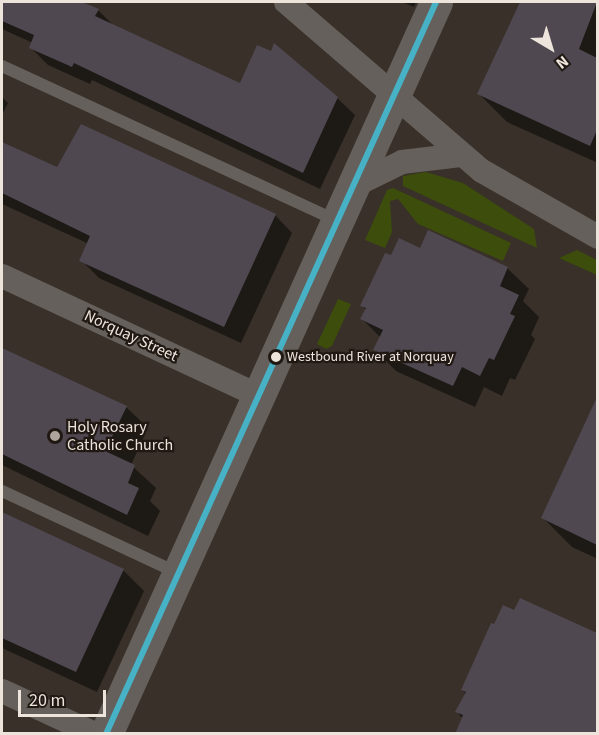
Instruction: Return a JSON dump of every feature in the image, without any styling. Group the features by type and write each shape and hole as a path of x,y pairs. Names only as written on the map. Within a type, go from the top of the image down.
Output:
{"street":[{"path":"286,2 395,94 461,155 502,184 595,231"},
{"path":"106,734 261,397 351,187 436,2"},
{"path":"351,187 402,162 461,155"},
{"name":"Norquay Street","path":"2,276 261,397"},
{"path":"2,691 95,734"}],"lane":[{"path":"2,66 337,220"},
{"path":"2,491 179,574"}],"green space":[{"path":"426,172 463,183 534,229 537,248 403,186 403,176"},
{"path":"393,188 511,243 503,261 418,224 398,199 390,201 392,232 385,248 365,240 387,190"},
{"path":"577,250 597,260 597,275 559,258"},
{"path":"338,299 351,304 332,346 326,349 317,344"}],"building":[{"path":"2,2 82,2 99,9 95,16 240,83 257,45 271,51 274,43 338,97 303,173 74,63 72,67 29,48 34,35 2,21"},
{"path":"520,2 597,2 579,49 597,58 597,130 590,146 477,94"},
{"path":"81,124 276,214 224,327 79,261 90,236 2,193 2,142 57,167"},
{"path":"428,230 508,267 500,286 519,295 510,314 515,316 494,360 489,358 480,376 462,367 453,386 373,350 383,330 360,319 366,308 360,306 385,253 391,255 399,238 420,248"},
{"name":"Holy Rosary Catholic Church","path":"2,348 127,406 105,451 135,465 128,483 139,488 127,515 2,454"},
{"path":"597,397 597,545 541,518"},
{"path":"2,512 124,569 76,672 2,638"},
{"path":"520,598 597,633 597,734 455,734 463,715 455,712 466,692 461,690 491,623 494,624 503,605 514,610"}],"transit line":[{"path":"106,734 436,2"}],"place":[{"name":"Westbound River at Norquay","path":"276,357"},
{"name":"Holy Rosary Catholic Church","path":"55,436"}]}
